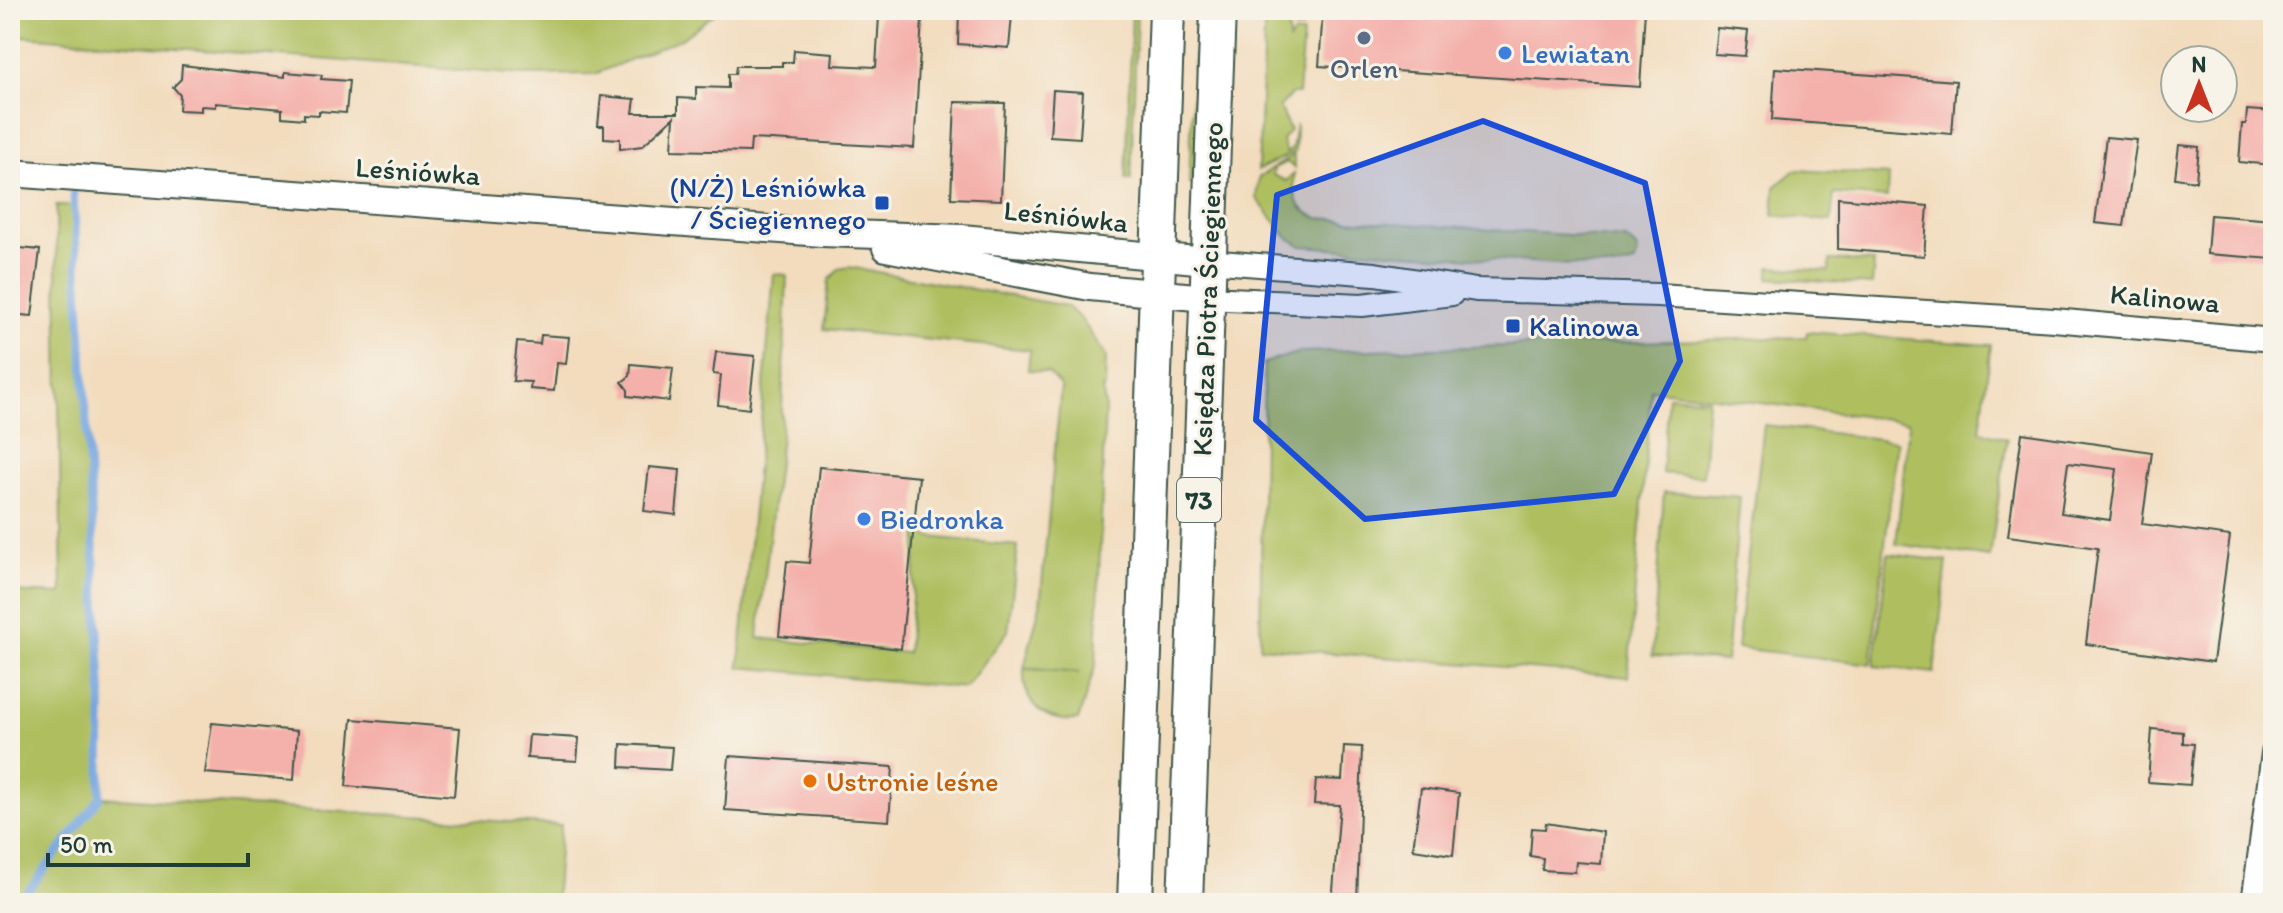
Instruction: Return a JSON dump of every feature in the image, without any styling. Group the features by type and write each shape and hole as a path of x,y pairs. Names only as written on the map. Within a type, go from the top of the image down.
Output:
{"main road":[{"name":"Księdza Piotra Ściegiennego","path":"1135,903 1167,10"},
{"name":"Księdza Piotra Ściegiennego","path":"1185,903 1218,10"}],"street":[{"name":"Leśniówka","path":"10,173 822,233 962,238 1207,261"},
{"name":"Leśniówka","path":"822,233 962,265 1155,294"},
{"name":"Kalinowa","path":"1207,261 1375,274 1476,290 1658,295 2054,320 2273,340"},
{"name":"Kalinowa","path":"1155,294 1362,305 1476,290"},
{"path":"2253,903 2273,753"}],"highlighted area":[{"path":"1483,121 1645,183 1680,361 1614,494 1365,519 1256,420 1277,195"}],"green space":[{"path":"10,10 719,10 683,38 595,74 523,75 10,35"},
{"path":"1132,10 1137,10 1131,180 1126,179"},
{"path":"1196,10 1202,10 1194,184 1189,184"},
{"path":"1265,10 1294,10 1294,16 1303,17 1302,29 1294,29 1295,22 1288,22 1289,41 1294,34 1303,34 1298,94 1292,94 1279,107 1290,130 1282,140 1286,153 1292,149 1296,124 1295,152 1258,170"},
{"path":"1294,155 1294,168 1287,162 1274,168 1273,175 1286,181 1294,174 1297,201 1304,211 1318,218 1626,239 1638,250 1635,263 1614,268 1302,246 1287,237 1256,198 1259,177"},
{"path":"1795,170 1888,175 1887,198 1834,194 1831,221 1773,215 1775,187"},
{"path":"56,206 75,206 102,693 100,797 561,825 555,903 10,903 10,592 62,594"},
{"path":"1830,260 1874,262 1872,285 1769,278 1769,267 1829,271"},
{"path":"849,267 1066,306 1081,319 1106,356 1105,387 1102,388 1105,405 1096,664 1078,720 1055,718 1038,709 1031,701 1024,681 1024,669 1080,673 1024,668 1040,605 1061,387 1049,373 1028,370 1030,350 824,329 829,280 839,269"},
{"path":"774,274 787,275 781,436 758,638 907,653 918,533 930,537 1018,546 1008,631 965,688 739,667"},
{"path":"1807,332 1991,345 1980,431 2007,439 1990,557 1896,544 1909,422 1651,389 1628,677 1260,647 1264,363 1300,352 1806,337"},
{"path":"1668,396 1708,399 1703,476 1662,473"},
{"path":"1764,425 1897,441 1871,664 1737,648"},
{"path":"1664,492 1740,497 1726,661 1652,656"},
{"path":"1888,554 1947,561 1934,673 1874,666"}],"building":[{"path":"1323,10 1645,10 1640,87 1319,66"},
{"path":"959,11 1012,15 1009,48 958,44"},
{"path":"879,16 922,19 914,148 751,139 750,152 672,150 674,117 642,146 620,149 620,139 604,138 604,126 598,126 601,96 635,99 633,113 678,113 678,98 696,99 696,87 728,88 728,74 735,74 736,66 782,66 782,62 793,62 794,50 833,53 832,65 876,67"},
{"path":"1717,28 1748,31 1745,56 1714,54"},
{"path":"182,65 285,77 285,72 322,75 321,79 349,81 346,113 319,111 319,115 304,114 304,119 282,117 282,109 216,103 216,107 201,106 201,111 179,110 180,95 173,87 181,79"},
{"path":"1775,68 1956,81 1952,134 1772,120"},
{"path":"1053,90 1083,92 1080,138 1050,136"},
{"path":"955,102 1005,103 1001,200 951,198"},
{"path":"2247,110 2273,112 2273,165 2239,162 2242,124 2246,124"},
{"path":"2106,137 2137,140 2124,226 2095,223"},
{"path":"2179,145 2199,147 2196,181 2175,178"},
{"path":"1838,198 1928,206 1924,256 1838,249"},
{"path":"2210,215 2273,220 2273,259 2207,254"},
{"path":"10,247 40,250 32,316 10,314"},
{"path":"541,335 569,337 566,364 557,363 554,391 530,389 531,382 513,381 517,342 540,344"},
{"path":"716,352 755,356 749,409 718,405 721,375 713,374"},
{"path":"631,364 673,368 669,401 628,396 622,382 630,376"},
{"path":"2022,433 2152,452 2142,524 2230,536 2213,662 2086,644 2098,548 2008,536","holes":["2068,463 2117,469 2110,520 2061,513"]},
{"path":"649,467 680,470 676,515 644,511"},
{"name":"Biedronka","path":"819,467 919,477 901,649 779,636 787,561 809,563"},
{"path":"352,719 460,728 454,796 346,786"},
{"path":"212,723 297,731 294,780 205,773"},
{"path":"2152,729 2183,732 2183,743 2194,744 2190,785 2148,782"},
{"path":"529,735 579,738 577,761 527,758"},
{"path":"621,744 672,747 670,770 620,767"},
{"path":"1344,746 1362,747 1357,903 1332,903 1340,805 1314,804 1316,779 1342,780"},
{"name":"Ustronie leśne","path":"729,756 893,767 889,821 725,810"},
{"path":"1421,788 1459,793 1453,855 1413,849"},
{"path":"1546,823 1603,832 1601,864 1576,862 1575,872 1542,870 1543,858 1530,856 1532,828 1545,829"}],"waterway":[{"path":"19,903 100,797 102,693 73,187"}],"place":[{"name":"Orlen","path":"1364,38"},
{"name":"Lewiatan","path":"1505,53"},
{"name":"(N/Ż) Leśniówka / Ściegiennego","path":"882,203"},
{"name":"Kalinowa","path":"1513,326"},
{"name":"Biedronka","path":"864,519"},
{"name":"Ustronie leśne","path":"810,781"}]}
